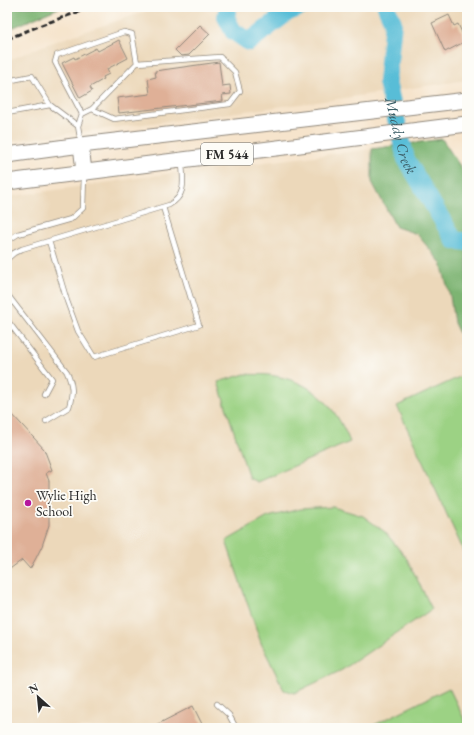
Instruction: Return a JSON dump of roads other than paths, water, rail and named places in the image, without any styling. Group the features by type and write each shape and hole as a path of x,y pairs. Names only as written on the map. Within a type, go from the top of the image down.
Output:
{"main road":[{"name":"FM 544","path":"7,155 467,100"},
{"name":"FM 544","path":"7,182 467,124"},
{"path":"81,145 84,172"}],"lane":[{"path":"82,114 55,62 57,55 124,32 132,34 137,63"},
{"path":"81,145 78,126 82,114 92,109 137,63 220,57 235,72 240,91 230,104 114,119 92,109"},
{"path":"7,81 32,76 50,105 78,126"},
{"path":"7,114 50,105"},
{"path":"7,259 18,251 175,202 183,189 182,159"},
{"path":"7,241 18,234 71,219 83,208 84,172"},
{"path":"49,241 67,301 78,331 94,356 199,325 162,207"},
{"path":"7,294 67,372 72,384 72,395 69,407 46,421"},
{"path":"7,320 52,379 44,394"},
{"path":"217,704 229,715 236,728"}],"waterway":[{"name":"Muddy Creek","path":"228,7 226,17 233,31 249,42 288,12 301,7"},
{"name":"Muddy Creek","path":"386,7 393,22 387,82 406,159 454,240 467,242"}],"railway":[{"path":"7,39 92,7"}],"place":[{"name":"Wylie High School","path":"28,503"}]}
